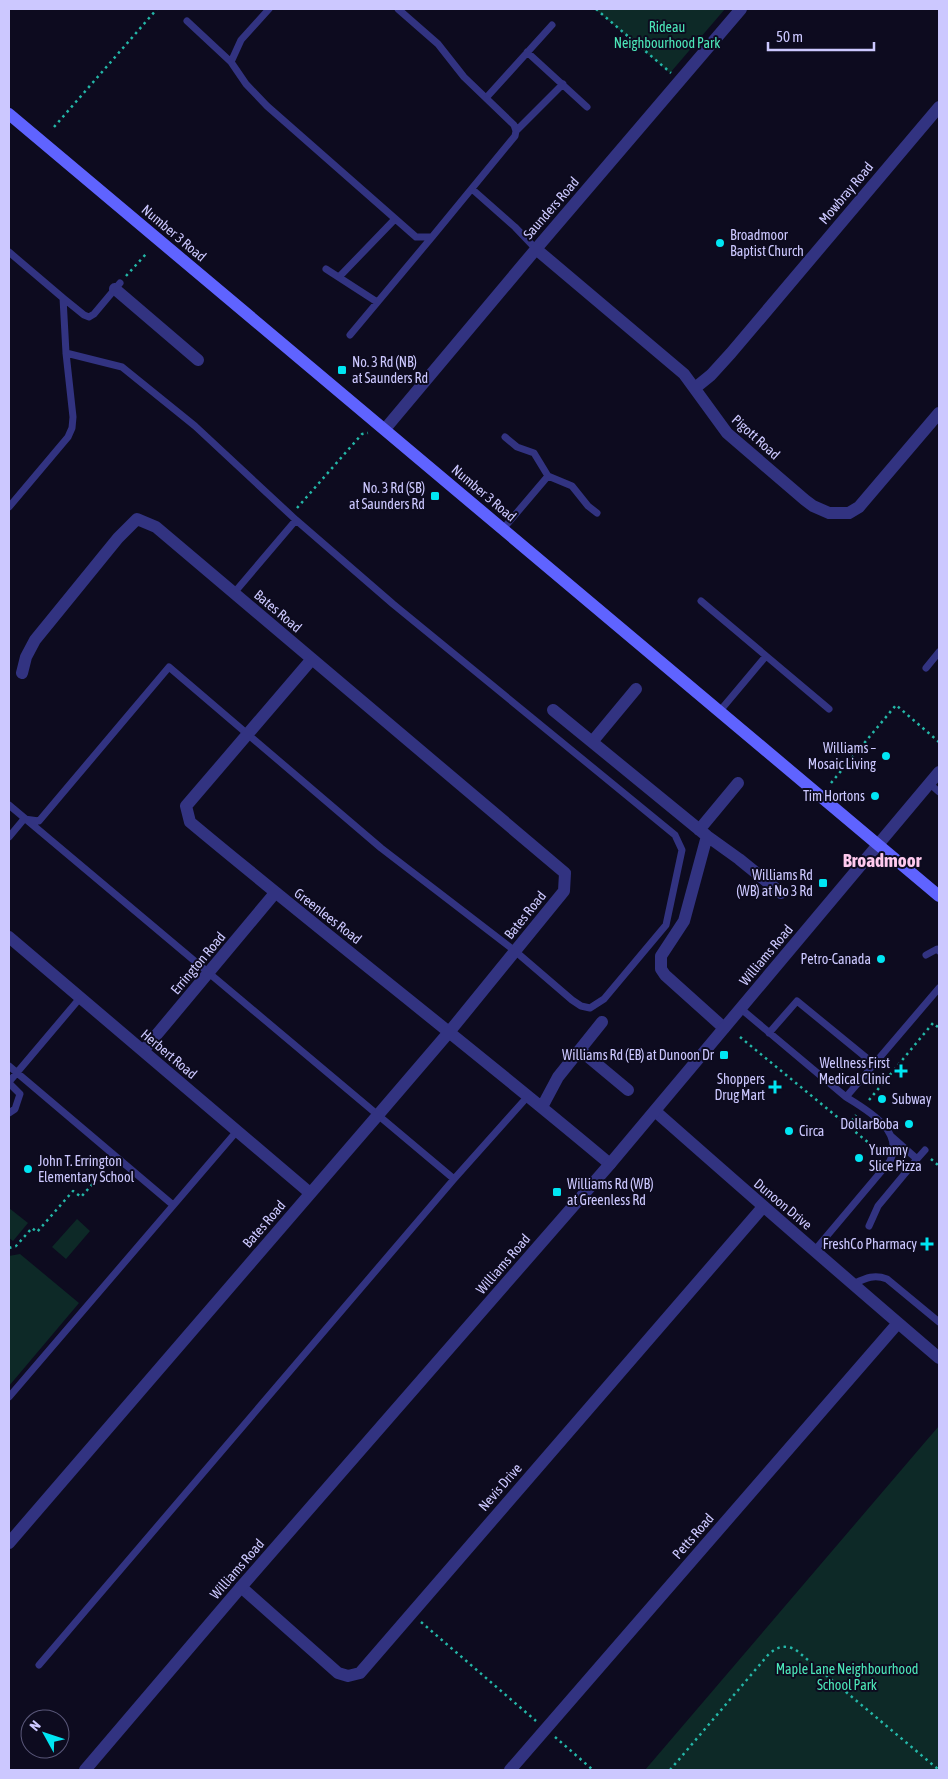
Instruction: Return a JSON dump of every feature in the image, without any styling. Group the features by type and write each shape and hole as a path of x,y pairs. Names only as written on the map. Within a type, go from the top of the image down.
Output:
{"main road":[{"name":"Number 3 Road","path":"9,114 939,896"}],"street":[{"name":"Saunders Road","path":"385,429 741,9"},
{"name":"Mowbray Road","path":"695,388 711,375 731,353 939,107"},
{"name":"Pigott Road","path":"536,249 684,374 718,423 737,443 813,506 829,513 849,513 863,502 939,413"},
{"path":"118,286 198,360"},
{"name":"Bates Road","path":"9,1543 450,1031 564,891 565,873 156,527 137,519 118,538 35,640 26,657 22,674"},
{"name":"Greenlees Road","path":"312,659 186,806 190,822 275,893 529,1095 610,1164"},
{"path":"592,742 636,689"},
{"path":"553,710 703,833 739,858 781,894"},
{"name":"Williams Road","path":"85,1770 241,1587 610,1164 878,845 934,788 939,772"},
{"path":"724,1028 665,974 661,969 660,963 664,950 684,921 703,833 738,783"},
{"name":"Errington Road","path":"143,1051 275,893"},
{"name":"Herbert Road","path":"9,937 310,1193"},
{"path":"542,1107 558,1077 602,1022"},
{"path":"580,1050 628,1090"},
{"name":"Dunoon Drive","path":"655,1111 763,1207 939,1358"},
{"name":"Nevis Drive","path":"241,1587 338,1672 348,1676 360,1673 763,1207"},
{"name":"Petts Road","path":"510,1770 898,1322"}],"lane":[{"path":"231,62 241,40 269,9"},
{"path":"398,9 438,44 464,77 514,125 516,131"},
{"path":"187,21 231,62 246,84 267,106 416,237 432,237"},
{"path":"486,98 552,25"},
{"path":"527,52 587,106"},
{"path":"350,335 472,189 515,136 516,131 563,84"},
{"path":"472,189 516,227 536,249"},
{"path":"339,277 395,218"},
{"path":"9,252 63,298 89,317 94,314 118,286"},
{"path":"326,269 377,302"},
{"path":"9,507 68,437 72,428 63,298"},
{"path":"24,818 39,821 169,667 382,848 515,951 572,1000 581,1006 590,1008 596,1006 604,999 666,925 682,850 679,842 669,829 394,604 296,520 196,426 122,367 66,353"},
{"path":"505,437 517,447 534,453 548,476 572,486 588,506 597,513"},
{"path":"503,529 548,476"},
{"path":"234,593 296,520"},
{"path":"701,601 829,709"},
{"path":"926,668 939,652"},
{"path":"719,712 766,656"},
{"path":"9,805 454,1179"},
{"path":"9,837 24,818"},
{"path":"926,956 937,949 939,951"},
{"path":"846,1097 939,988"},
{"path":"932,996 939,1003"},
{"path":"9,1113 15,1109 20,1094 9,1082 80,998"},
{"path":"769,1033 797,1001 874,1064"},
{"path":"740,1008 846,1097 885,1127 892,1137 918,1159"},
{"path":"9,1066 173,1205"},
{"path":"39,1665 454,1179 529,1095"},
{"path":"9,1397 237,1131"},
{"path":"815,1250 890,1161 893,1149 892,1137"},
{"path":"869,1226 878,1206 925,1150"},
{"path":"853,1284 877,1275 887,1279 939,1322"}],"path":[{"path":"54,127 158,9"},
{"path":"596,9 680,80"},
{"path":"118,286 146,254"},
{"path":"295,511 362,434"},
{"path":"831,783 896,705 939,742"},
{"path":"868,1102 933,1023 935,1024 939,1020"},
{"path":"935,1024 939,1028"},
{"path":"740,1037 890,1161"},
{"path":"848,1126 857,1114"},
{"path":"9,1248 16,1246 32,1228 37,1232 73,1191 81,1197 97,1179"},
{"path":"410,1613 541,1725"},
{"path":"670,1770 768,1655 777,1648 785,1647 796,1650 939,1770"},
{"path":"550,1733 593,1770"}],"green space":[{"name":"Rideau Neighbourhood Park","path":"595,9 725,9 670,73"},
{"path":"9,1208 28,1223 13,1241 9,1238"},
{"path":"77,1219 90,1231 66,1259 52,1247"},
{"path":"20,1254 79,1303 9,1386 9,1256"},
{"name":"Maple Lane Neighbourhood School Park","path":"939,1426 939,1770 645,1770 926,1441"}],"place":[{"name":"Broadmoor Baptist Church","path":"720,243"},
{"name":"No. 3 Rd (NB) at Saunders Rd","path":"342,370"},
{"name":"No. 3 Rd (SB) at Saunders Rd","path":"435,496"},
{"name":"Williams – Mosaic Living","path":"886,756"},
{"name":"Tim Hortons","path":"875,796"},
{"name":"Williams Rd (WB) at No 3 Rd","path":"823,883"},
{"name":"Petro-Canada","path":"881,959"},
{"name":"Williams Rd (EB) at Dunoon Dr","path":"724,1055"},
{"name":"Wellness First Medical Clinic","path":"901,1071"},
{"name":"Shoppers Drug Mart","path":"775,1087"},
{"name":"Subway","path":"882,1099"},
{"name":"DollarBoba","path":"909,1124"},
{"name":"Circa","path":"789,1131"},
{"name":"Yummy Slice Pizza","path":"859,1158"},
{"name":"John T. Errington Elementary School","path":"28,1169"},
{"name":"Williams Rd (WB) at Greenless Rd","path":"557,1192"},
{"name":"FreshCo Pharmacy","path":"927,1244"}],"district":[{"name":"Broadmoor","path":"882,860"}]}
